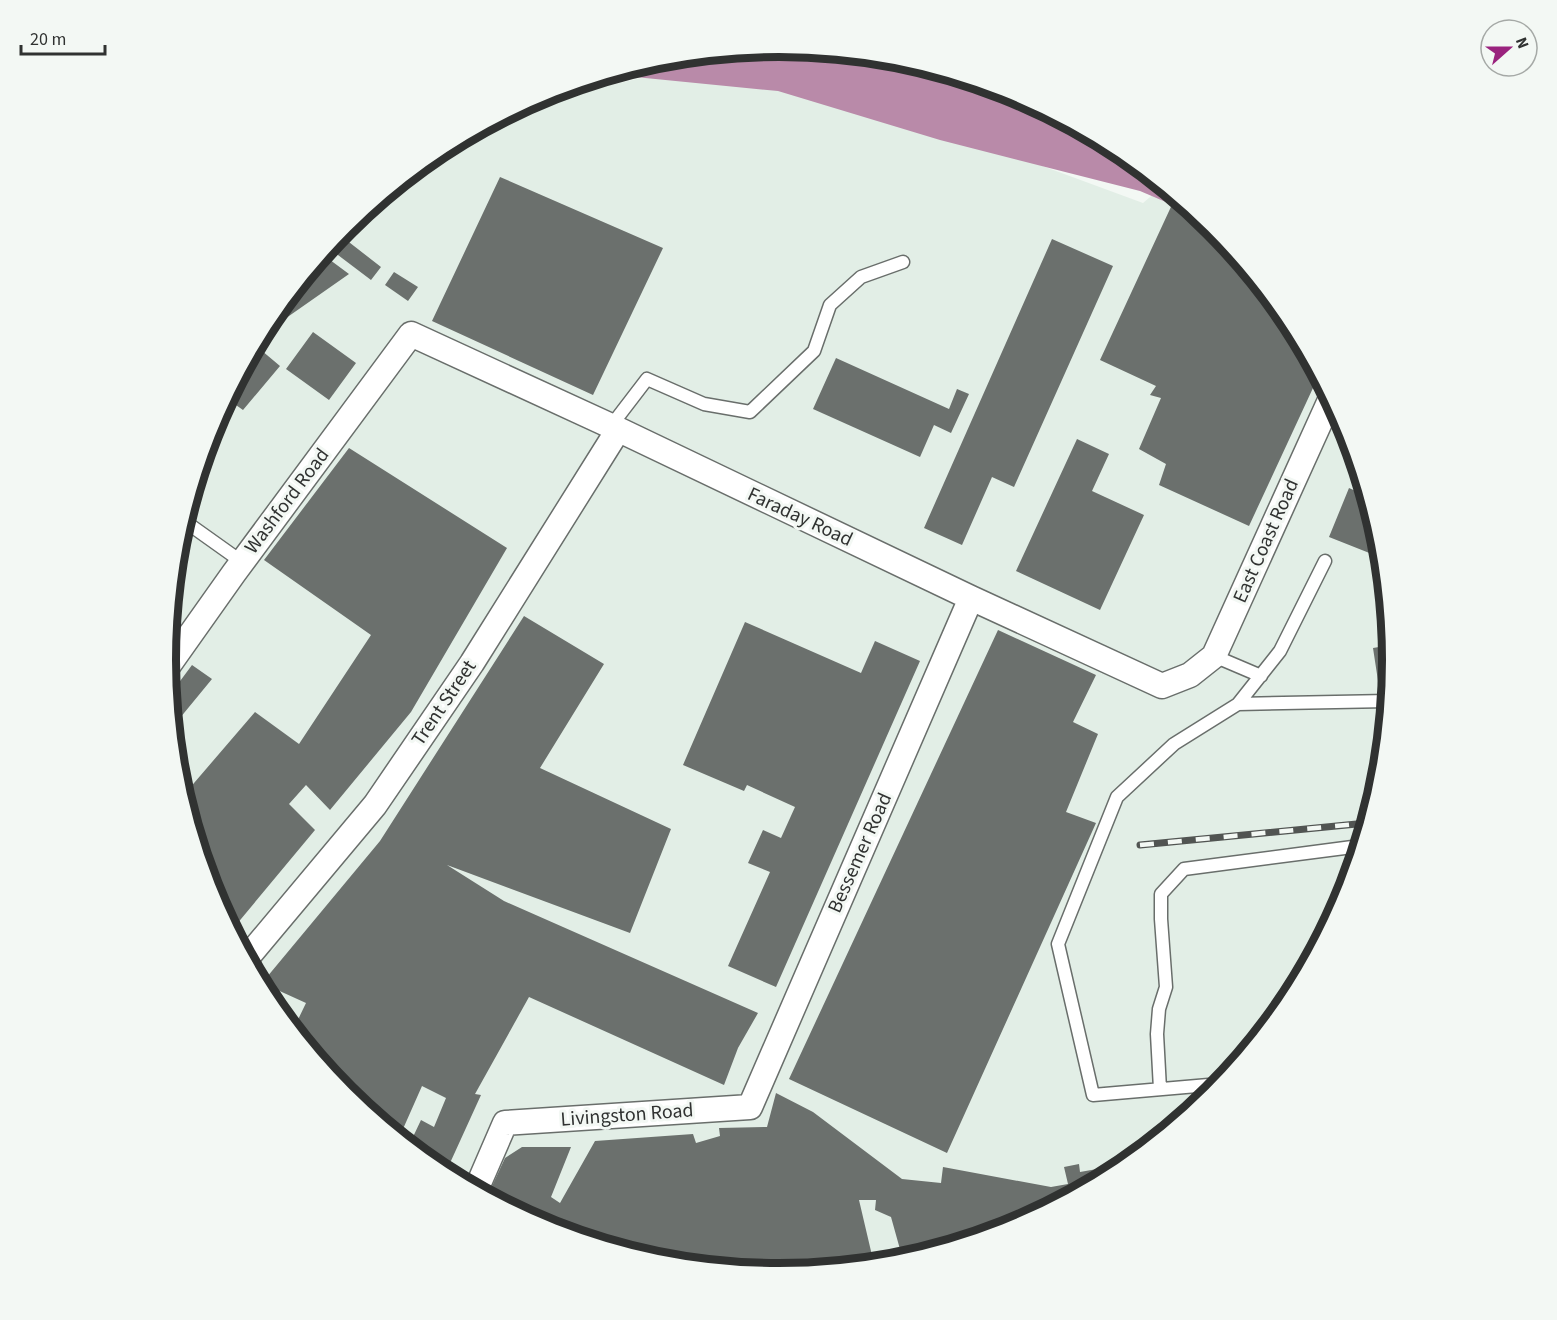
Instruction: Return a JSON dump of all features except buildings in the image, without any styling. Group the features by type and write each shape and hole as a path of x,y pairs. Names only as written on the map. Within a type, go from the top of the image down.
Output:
{"street":[{"name":"Faraday Road","path":"411,334 1162,686 1190,675"},
{"name":"Washford Road","path":"176,655 411,334"},
{"name":"East Coast Road","path":"1190,675 1214,656 1326,408"},
{"name":"Trent Street","path":"251,952 375,805 472,663 614,428"},
{"name":"Bessemer Road","path":"750,1107 971,598"},
{"name":"Livingston Road","path":"479,1183 505,1123 750,1107"}],"lane":[{"path":"614,428 646,379 704,404 750,412 813,351 830,305 861,277 903,262"},
{"path":"191,526 242,562"},
{"path":"1206,1085 1093,1095 1058,944 1117,797 1174,744 1238,704 1280,651 1325,561"},
{"path":"1214,656 1261,676"},
{"path":"1238,704 1380,701"},
{"path":"1160,1089 1157,1034 1159,1009 1166,987 1161,894 1184,869 1351,847"}],"shaded area":[{"path":"778,57 857,62 935,78 972,89 1045,119 1114,159 1174,206 1140,191 940,140 778,91 629,76 700,62"},
{"path":"699,65 907,116 1143,203 1157,191 1205,234 1232,262 1280,325 1319,393 1336,429 1349,466 1370,542 1376,581 1382,660 1380,699 1370,778 1361,816 1336,891 1319,927 1301,962 1257,1027 1232,1058 1176,1113 1114,1161 1080,1182 1045,1201 972,1231 935,1242 857,1258 818,1262 739,1262 700,1258 622,1242 585,1231 512,1201 443,1161 411,1138 381,1113 325,1058 277,995 256,961 221,891 208,854 187,778 181,739 177,699 177,621 187,542 196,504 221,429 238,393 256,358 300,293 325,262 381,207 443,159 477,138 512,119 573,93"}],"railway":[{"path":"1140,845 1359,824"}]}
